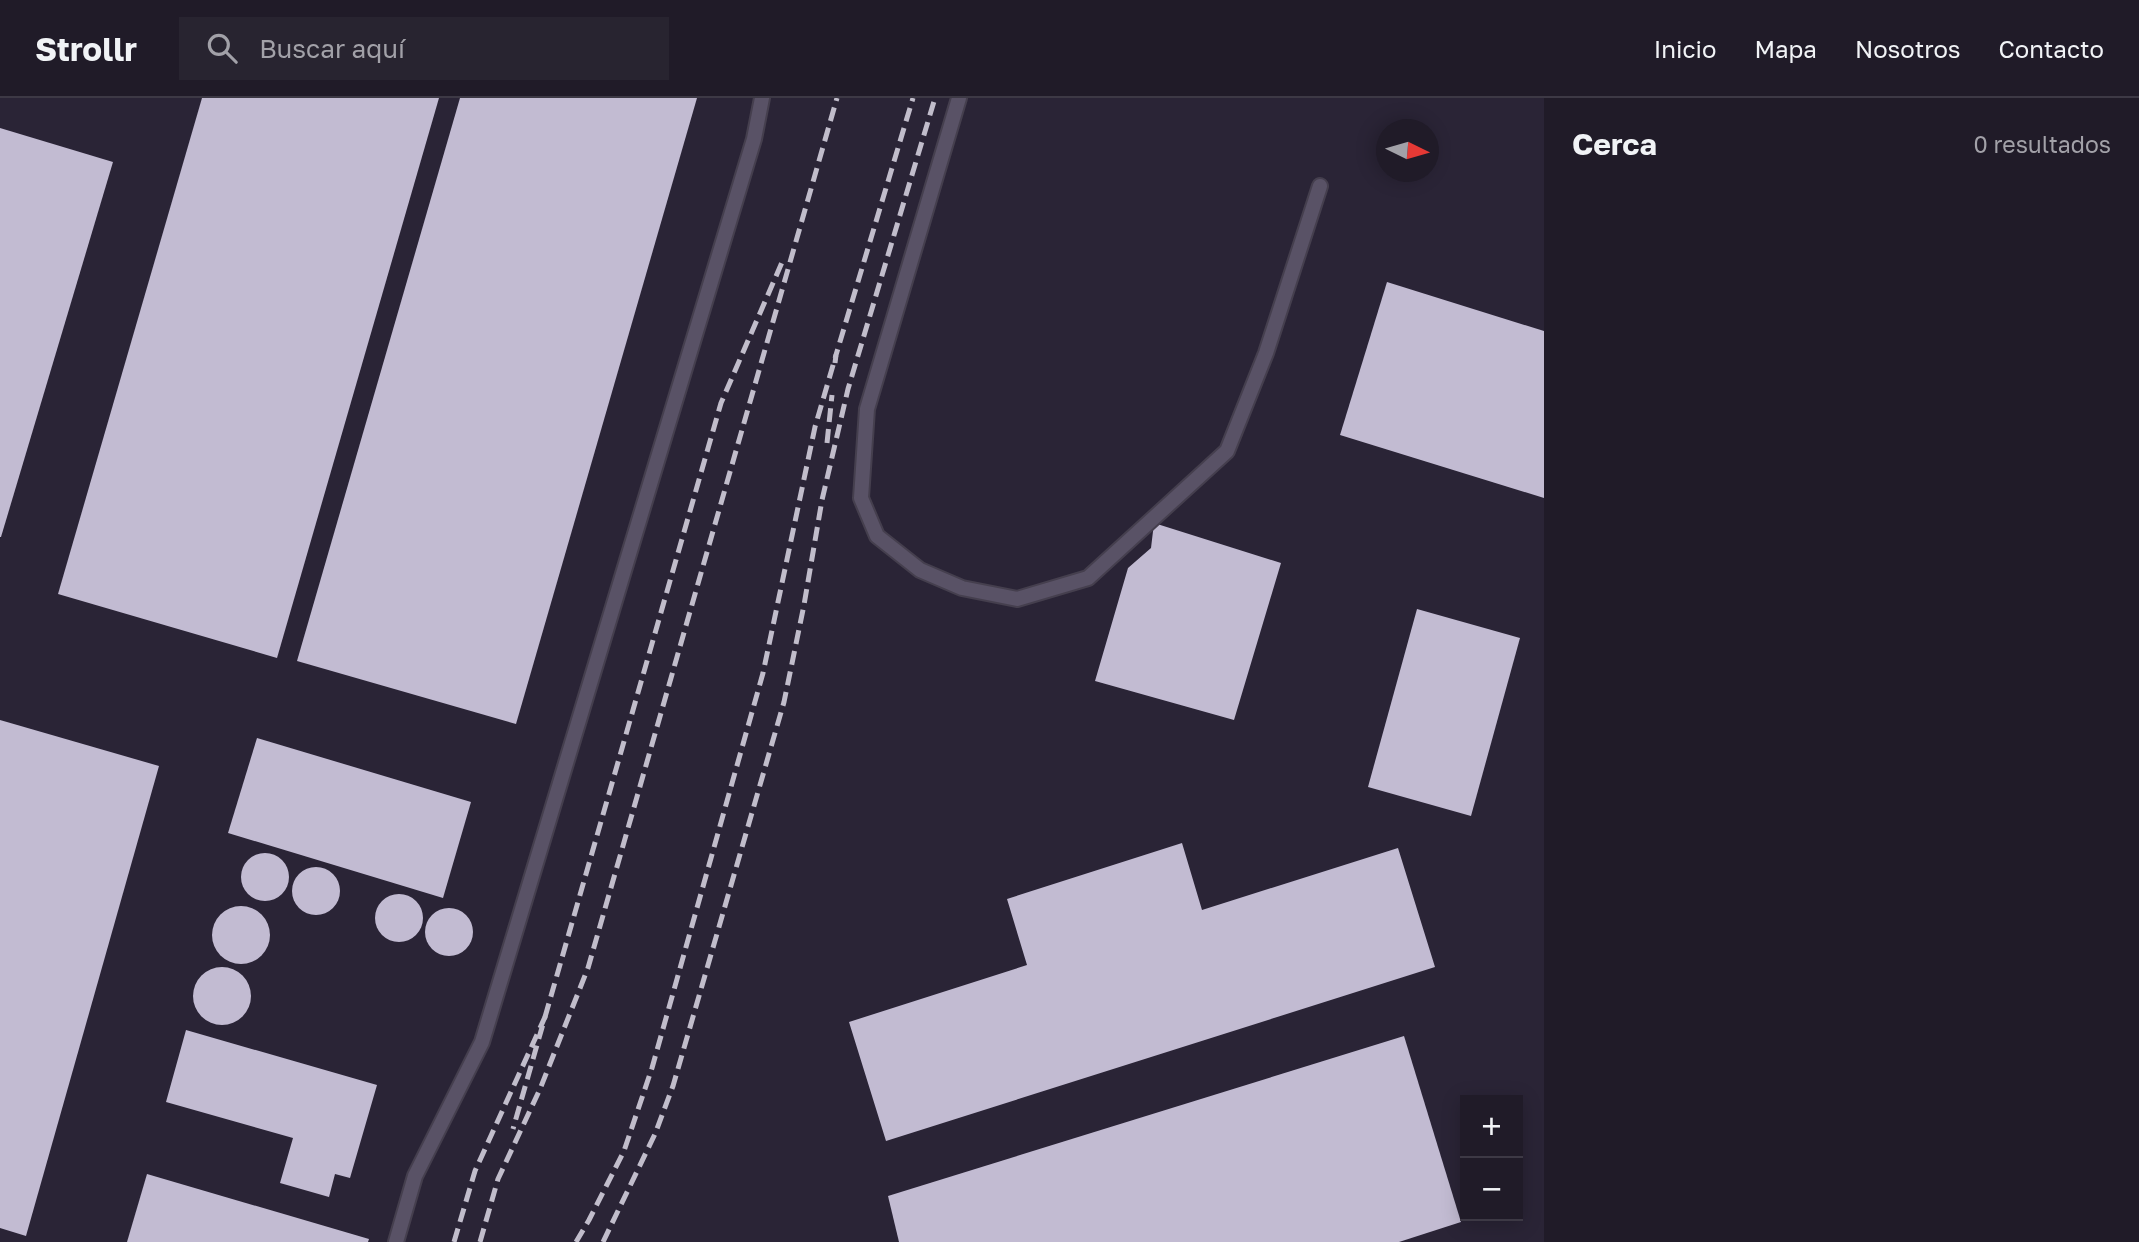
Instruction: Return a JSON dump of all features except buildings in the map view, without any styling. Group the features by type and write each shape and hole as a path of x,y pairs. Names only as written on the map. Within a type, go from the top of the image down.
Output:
{"lane":[{"path":"396,1242 415,1176 482,1042 754,139 762,98"},
{"path":"959,98 867,409 860,498 877,536 920,570 962,588 1017,599 1088,578 1227,451 1266,353 1320,186"}],"railway":[{"path":"480,1242 498,1179 540,1089 588,968 837,98"},
{"path":"835,363 913,98"},
{"path":"603,1242 655,1134 673,1086 784,702 822,500 848,389 935,98"},
{"path":"545,1017 721,403 783,260"},
{"path":"576,1242 624,1151 652,1068 763,673 815,427 836,355"},
{"path":"827,443 832,395"},
{"path":"454,1242 475,1171 545,1017 513,1129"}]}
